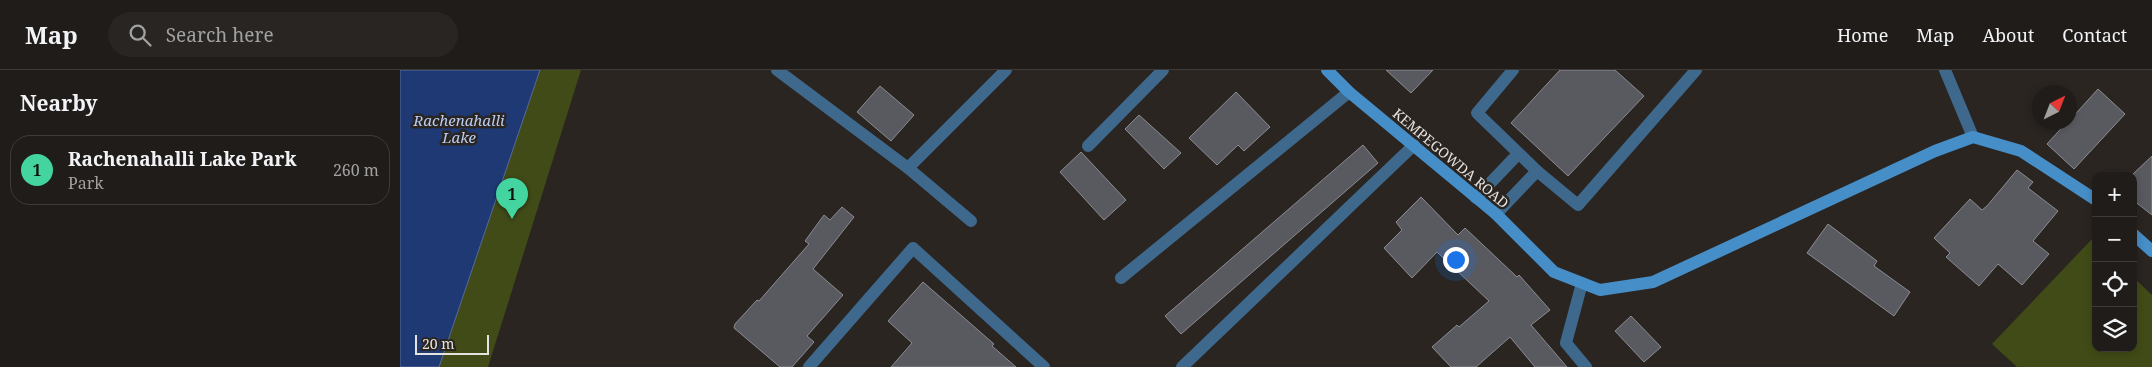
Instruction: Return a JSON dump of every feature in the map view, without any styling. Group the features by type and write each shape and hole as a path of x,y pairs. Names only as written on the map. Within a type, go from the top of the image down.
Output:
{"street":[{"path":"777,70 908,168 971,221"},
{"path":"908,168 1006,70"},
{"path":"1088,146 1163,70"},
{"name":"KEMPEGOWDA ROAD","path":"1327,70 1349,92 1496,214 1554,272 1582,283"},
{"path":"1513,70 1477,113 1518,154 1578,205 1696,70"},
{"path":"1945,70 1972,137"},
{"path":"1121,278 1349,92"},
{"path":"1579,365 1566,343 1582,283 1600,290 1653,282 1936,151 1972,137 2021,151 2092,197"},
{"path":"1182,367 1414,145"},
{"path":"1476,198 1518,154"},
{"path":"1496,214 1537,171"},
{"path":"2137,238 2152,251"},
{"path":"809,367 913,248 1044,367"}],"green space":[{"path":"540,70 581,70 488,367 439,367"},
{"path":"2092,239 2092,352 2137,352 2137,281 2152,295 2152,367 2017,367 1992,344"}],"water":[{"name":"Rachenahalli Lake","path":"400,70 540,70 439,367 400,367"}],"building":[{"path":"1386,70 1433,70 1411,93"},
{"path":"1560,70 1615,70 1644,96 1568,176 1511,123"},
{"path":"880,86 914,115 891,141 857,112"},
{"path":"2098,89 2125,114 2074,169 2047,144 2060,130 2077,130 2077,112"},
{"path":"1236,92 1270,127 1244,151 1238,145 1217,165 1189,138"},
{"path":"1139,115 1181,153 1164,169 1125,129"},
{"path":"1363,145 1378,163 1181,334 1165,316"},
{"path":"1081,152 1126,200 1104,220 1060,172"},
{"path":"2152,156 2152,215 2137,203 2137,172 2135,172"},
{"path":"2017,170 2033,182 2028,188 2058,211 2033,241 2049,254 2022,285 1998,264 1979,286 1946,257 1950,253 1934,238 1970,199 1982,210 1987,206"},
{"path":"1421,197 1458,235 1465,228 1517,277 1519,275 1550,310 1531,325 1567,367 1535,367 1510,337 1476,367 1451,367 1432,347 1489,301 1437,252 1412,278 1384,248 1402,230 1396,222"},
{"path":"842,207 854,217 813,269 843,295 807,336 814,342 792,367 780,367 734,328 735,324 757,300 759,301 809,244 805,241 824,215 830,220"},
{"path":"1828,224 1877,261 1874,266 1910,292 1894,316 1807,253"},
{"path":"923,282 994,344 992,346 1016,367 891,367 912,343 888,321"},
{"path":"1631,316 1661,347 1644,362 1615,331"}],"place":[{"name":"Rachenahalli Lake Park","path":"512,219"}]}
